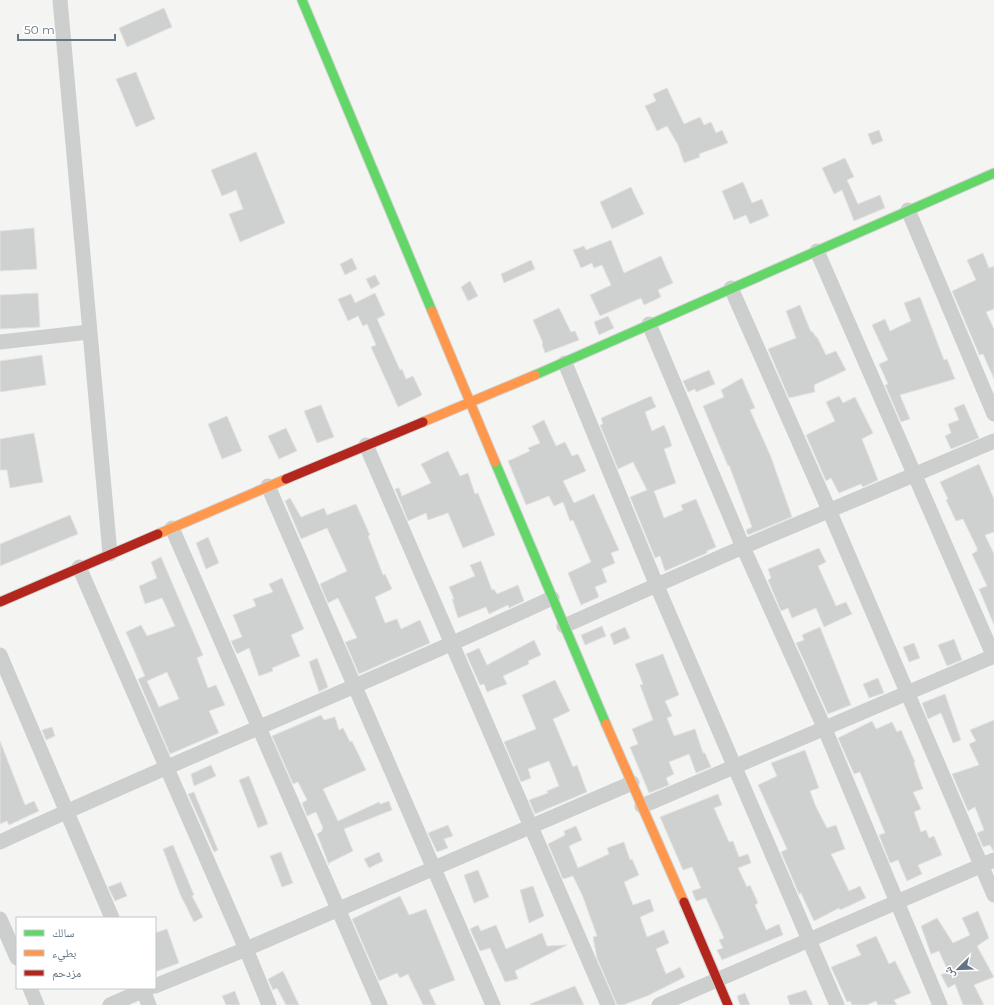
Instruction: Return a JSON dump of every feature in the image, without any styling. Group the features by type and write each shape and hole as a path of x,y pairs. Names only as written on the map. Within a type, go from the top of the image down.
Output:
{"street":[{"path":"60,0 110,554"},
{"path":"302,0 552,598 728,1005"},
{"path":"0,602 470,400 565,362 908,210 993,175"},
{"path":"908,210 994,414"},
{"path":"642,806 735,767 824,727 994,656 817,251"},
{"path":"730,288 829,510 907,692 988,863 994,895"},
{"path":"649,324 743,547 824,727 940,1005"},
{"path":"0,342 89,332"},
{"path":"565,362 657,586 837,1005"},
{"path":"564,626 829,510 994,441"},
{"path":"366,445 454,644 608,1005"},
{"path":"268,486 493,1005"},
{"path":"172,528 380,1005"},
{"path":"79,567 269,1005"},
{"path":"0,842 67,810 258,726 454,644 552,598"},
{"path":"0,655 112,917"},
{"path":"156,984 246,949 531,825 632,783"},
{"path":"659,1005 988,863"},
{"path":"0,919 16,956"},
{"path":"30,989 37,1005"},
{"path":"110,1005 145,989"},
{"path":"147,989 149,1005"}],"building":[{"path":"164,8 172,27 127,47 119,28"},
{"path":"136,72 155,119 136,127 116,79"},
{"path":"667,88 684,124 700,117 704,125 711,122 716,133 722,130 728,143 699,154 700,157 684,163 678,145 667,126 657,131 645,106 656,101 653,94"},
{"path":"879,130 883,141 872,145 868,134"},
{"path":"256,152 285,223 240,242 229,214 243,209 236,190 222,196 211,170"},
{"path":"845,158 854,177 847,180 858,204 880,195 885,208 854,221 842,190 834,194 822,168"},
{"path":"743,182 752,203 762,199 769,216 750,224 746,215 734,220 722,191"},
{"path":"631,187 644,214 612,229 600,202"},
{"path":"34,228 37,269 0,271 0,231"},
{"path":"611,240 624,273 661,256 673,283 658,290 661,297 644,305 641,298 600,316 590,295 611,285 602,265 594,268 592,263 581,268 573,250 584,246 586,250"},
{"path":"983,253 989,268 994,266 994,309 986,312 994,329 994,379 983,354 979,355 952,291 976,280 967,260"},
{"path":"352,258 357,269 345,275 340,264"},
{"path":"531,260 535,269 504,283 501,274"},
{"path":"375,275 380,284 371,289 366,279"},
{"path":"470,281 478,296 468,301 461,287"},
{"path":"38,293 40,327 0,329 0,295"},
{"path":"375,293 385,315 377,319 400,370 402,369 406,379 413,376 422,395 398,407 371,347 376,345 367,324 363,326 358,316 348,321 338,299 351,294 355,303"},
{"path":"920,297 944,360 947,359 955,379 900,395 910,419 901,422 885,385 888,384 879,364 888,360 872,325 885,319 890,331 911,321 904,303"},
{"path":"800,305 811,332 812,331 817,337 826,355 836,351 846,370 814,385 815,392 789,398 768,349 796,338 786,311"},
{"path":"559,308 571,332 575,331 579,340 545,353 543,343 533,320"},
{"path":"608,316 614,328 599,335 594,322"},
{"path":"42,355 46,385 0,392 0,361"},
{"path":"709,370 715,384 696,392 695,389 688,392 683,381"},
{"path":"742,378 755,408 750,410 771,457 792,517 748,535 746,530 752,527 729,465 728,466 703,406 724,397 721,390"},
{"path":"651,396 656,407 645,412 652,431 664,425 668,434 672,446 664,449 676,483 654,491 664,518 683,510 681,505 696,499 716,547 707,551 707,553 665,571 660,556 655,558 630,497 647,490 633,462 618,469 600,425 603,424 601,418"},
{"path":"839,396 843,403 855,397 873,433 862,439 878,480 863,487 861,484 839,493 831,478 826,481 806,435 835,421 826,402"},
{"path":"964,404 979,438 951,449 945,436 951,433 948,424 959,420 954,408"},
{"path":"321,405 334,437 317,443 304,411"},
{"path":"227,416 242,451 222,459 208,424"},
{"path":"544,420 556,446 565,442 572,456 578,454 586,471 563,481 574,503 594,494 619,550 611,553 615,563 602,569 607,582 595,587 599,597 581,605 568,573 591,562 573,520 570,521 563,502 554,506 549,496 526,505 508,461 530,451 528,448 540,443 532,426"},
{"path":"286,428 297,451 279,459 268,436"},
{"path":"34,433 43,482 10,488 7,470 0,470 0,439"},
{"path":"448,451 460,476 468,473 475,494 478,493 495,535 463,548 448,513 428,520 426,513 408,521 395,489 399,488 402,496 431,483 421,464"},
{"path":"979,464 994,499 994,532 985,535 994,554 994,625 979,589 987,586 972,554 977,551 977,548 963,519 956,521 946,500 948,499 940,482"},
{"path":"290,498 301,517 324,508 327,515 356,504 370,535 368,536 383,575 385,574 392,589 375,597 385,623 397,619 401,629 420,620 430,643 359,674 345,642 357,638 338,598 328,603 320,584 347,571 327,528 301,539 285,501"},
{"path":"70,515 78,534 0,566 0,544"},
{"path":"208,537 219,563 206,569 196,543"},
{"path":"819,548 826,562 818,566 836,606 846,602 852,614 824,627 816,608 792,618 788,608 781,611 768,580 771,578 768,569"},
{"path":"161,557 203,655 197,658 208,688 216,685 225,705 209,711 219,733 170,754 138,679 145,676 126,632 141,625 147,636 175,626 162,598 145,604 139,586 157,578 151,562","holes":["167,672 179,699 159,707 147,681"]},
{"path":"481,561 492,590 494,589 497,594 518,585 524,601 509,608 508,605 489,614 486,607 458,618 452,599 454,599 449,587 475,576 470,565"},
{"path":"282,578 304,629 291,635 300,656 272,668 273,671 259,676 249,648 237,654 231,641 242,637 233,615 256,606 253,599 273,592 269,584"},
{"path":"602,626 606,636 585,645 581,635"},
{"path":"625,627 630,638 614,645 610,634"},
{"path":"820,627 851,705 828,714 796,643 804,640 802,635"},
{"path":"954,639 962,660 947,666 938,645"},
{"path":"534,640 541,655 528,661 529,664 503,676 507,684 487,692 484,684 480,685 466,654 479,648 487,665"},
{"path":"914,643 920,658 909,662 903,647"},
{"path":"663,654 679,695 665,701 672,716 667,718 674,736 695,729 703,753 705,753 711,767 696,773 689,754 669,762 674,774 666,778 669,785 649,793 630,747 638,744 632,729 653,720 640,685 643,684 635,664"},
{"path":"317,658 328,687 319,692 309,662"},
{"path":"878,678 884,693 869,698 863,684"},
{"path":"555,680 570,711 553,719 573,767 577,765 587,792 535,814 529,800 548,793 547,791 559,786 549,761 528,769 531,778 521,782 504,742 536,729 522,695"},
{"path":"945,694 961,740 953,743 941,713 928,719 922,703"},
{"path":"321,715 324,720 335,717 339,730 343,728 350,742 352,741 366,770 323,789 338,821 379,802 380,804 389,801 392,810 344,829 353,851 329,863 329,865 317,834 322,831 323,828 316,812 307,816 302,803 307,800 298,782 293,784 272,736"},
{"path":"994,720 993,851 990,845 983,847 977,833 984,830 975,807 968,811 952,774 979,765 969,744 976,741 970,730"},
{"path":"872,721 876,729 892,722 897,732 901,730 915,762 914,763 923,789 913,792 921,809 914,812 921,832 926,830 929,838 934,836 942,855 918,865 922,874 907,881 898,860 890,863 879,835 885,833 860,772 854,774 838,738"},
{"path":"52,727 55,736 46,740 42,730"},
{"path":"0,741 25,805 34,801 39,811 9,825 7,821 0,824"},
{"path":"805,750 819,788 810,791 816,807 827,828 836,825 845,849 831,854 849,891 860,886 866,898 840,910 839,908 814,921 801,893 799,894 781,852 787,849 758,785 777,776 771,763"},
{"path":"211,765 216,776 194,786 191,774"},
{"path":"249,776 268,824 258,828 239,780"},
{"path":"194,792 218,850 214,852 188,794"},
{"path":"718,794 722,805 714,808 729,842 733,841 739,857 748,854 751,863 738,868 747,887 750,885 758,903 755,905 766,930 779,924 783,935 722,960 717,950 723,948 719,940 724,938 706,898 696,901 692,891 701,888 692,867 683,870 660,817"},
{"path":"448,825 453,836 444,839 448,848 437,852 428,833"},
{"path":"576,826 582,840 569,846 578,868 609,854 607,848 624,842 630,860 632,859 639,875 624,882 633,905 650,899 654,911 640,917 647,937 664,930 669,943 656,949 666,974 680,967 685,977 647,996 623,1005 617,1005 597,958 593,937 597,936 583,897 573,876 563,879 548,844 565,835 564,831"},
{"path":"173,845 194,895 192,896 203,917 194,922 180,894 163,849"},
{"path":"281,852 293,883 282,887 270,856"},
{"path":"379,852 383,861 369,868 364,859"},
{"path":"478,870 489,897 474,903 464,875"},
{"path":"121,882 127,896 115,901 108,887"},
{"path":"533,886 544,916 529,923 520,890"},
{"path":"400,896 409,915 426,909 455,980 429,990 436,1005 423,1005 408,974 400,978 397,973 379,981 352,919"},
{"path":"978,911 989,938 977,946 994,977 974,985 984,1005 963,1005 955,984 948,988 941,975 948,971 939,951 931,954 921,926 937,918 953,943 970,935 962,918"},
{"path":"478,925 481,931 496,925 506,949 542,933 547,946 567,945 515,971 518,979 505,982 490,948 480,951 470,929"},
{"path":"167,929 179,963 156,972 156,933"},
{"path":"876,936 889,964 895,961 911,993 894,1000 897,1005 878,1005 876,1001 867,1005 852,1005 850,1001 847,1002 831,967 861,955 856,945"},
{"path":"283,971 299,1005 286,1005 277,988 273,990 268,979"},
{"path":"575,986 584,1005 530,1005 530,1004"},
{"path":"806,990 813,1005 790,1005 787,996"},
{"path":"235,991 240,1005 226,1005 222,996"},
{"path":"745,993 750,1005 740,1005 737,996"}],"traffic: fast":[{"path":"302,0 432,311"},
{"path":"535,375 994,173"},
{"path":"495,462 606,724"}],"traffic: slow":[{"path":"432,311 495,462"},
{"path":"423,422 535,375"},
{"path":"158,534 286,479"},
{"path":"606,724 684,902"}],"traffic: jam":[{"path":"286,479 423,422"},
{"path":"0,602 158,534"},
{"path":"684,902 728,1005"}]}
